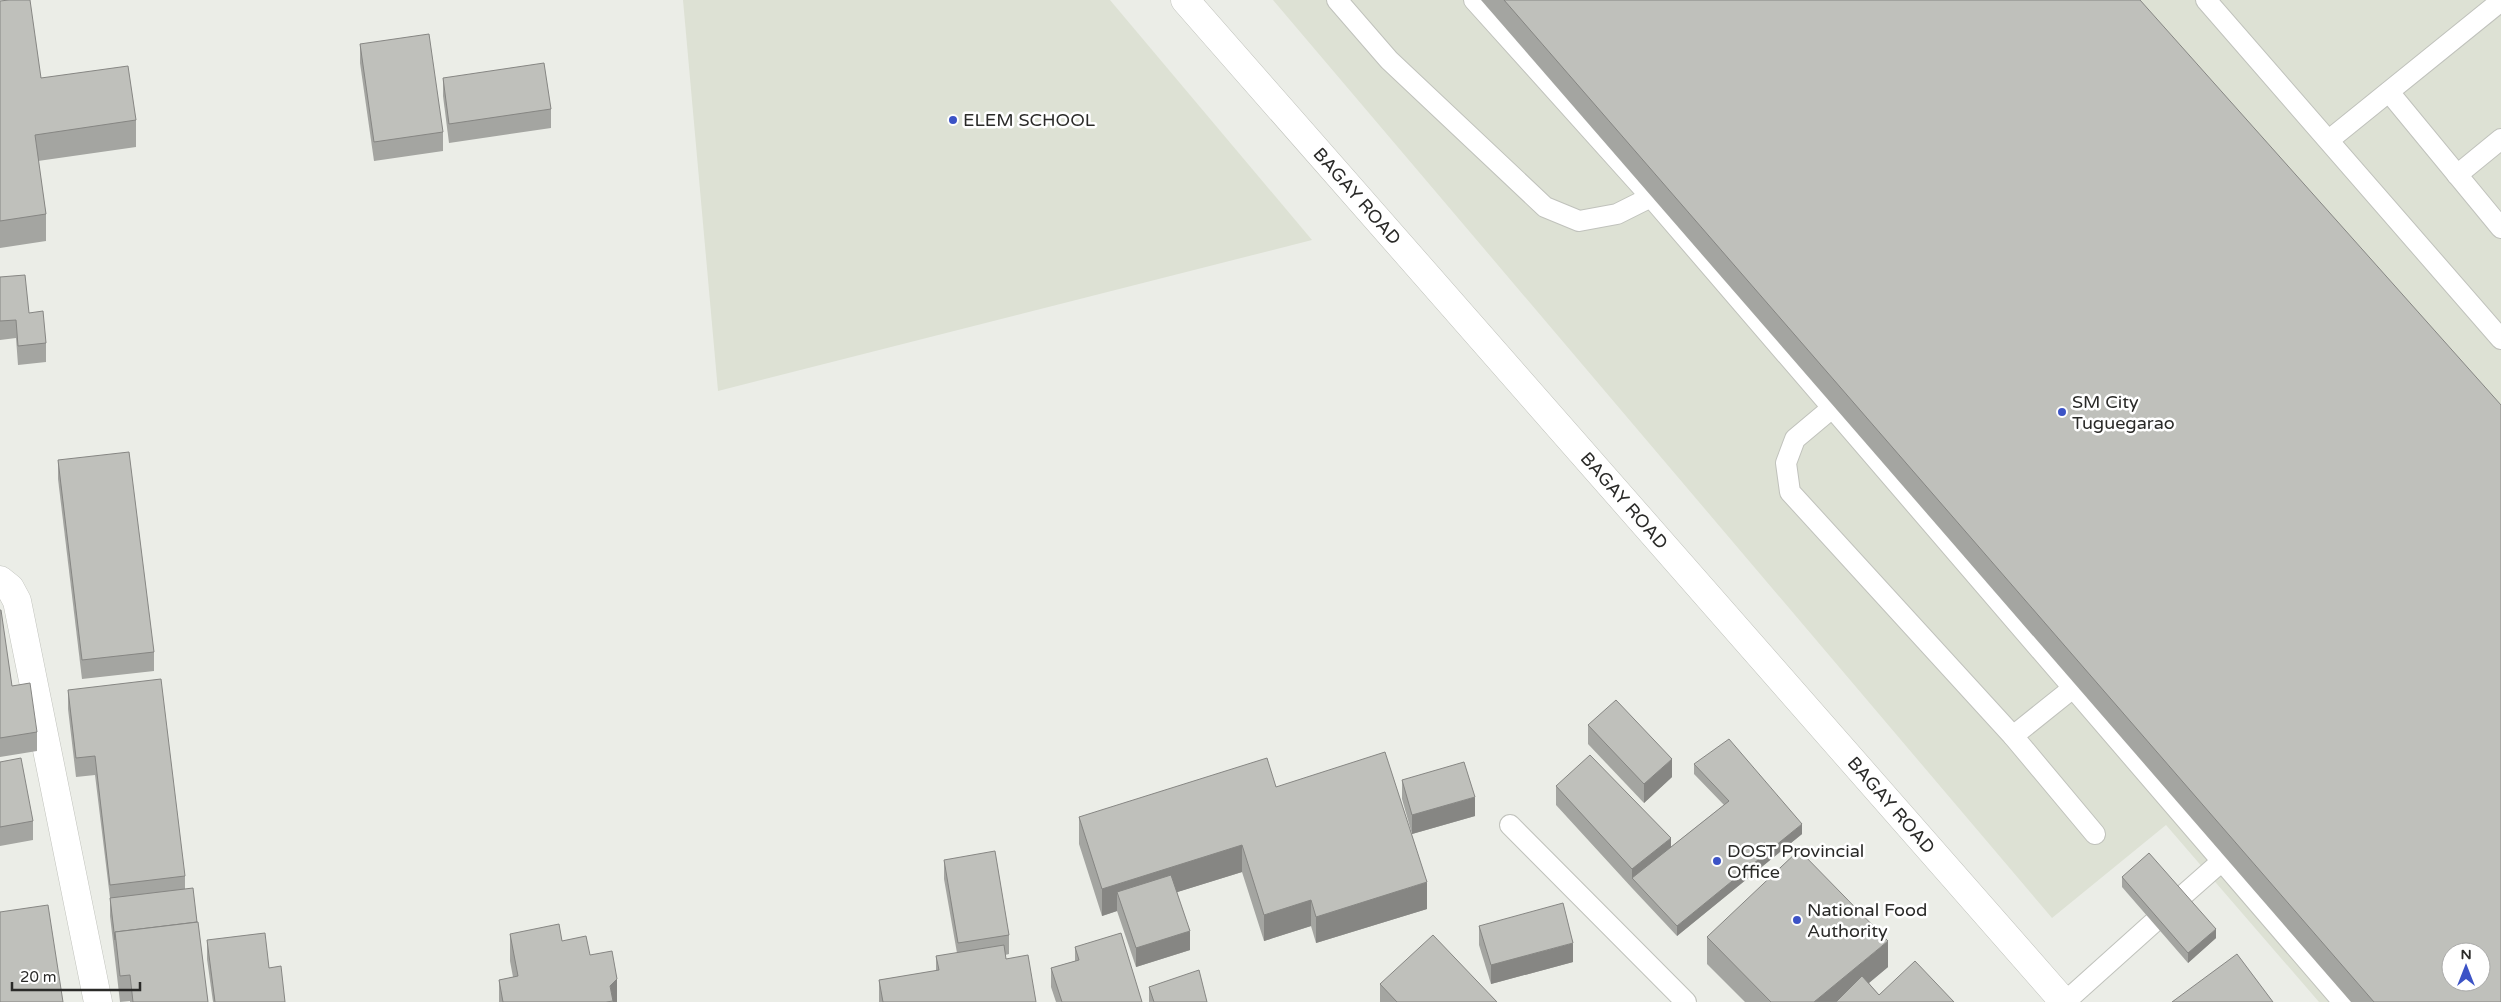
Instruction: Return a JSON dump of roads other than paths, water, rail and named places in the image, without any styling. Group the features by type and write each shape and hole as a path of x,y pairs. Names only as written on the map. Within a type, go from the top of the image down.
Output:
{"street":[{"name":"BAGAY ROAD","path":"1185,0 2065,1002"},
{"path":"0,580 10,588 17,601 98,1002"}],"lane":[{"path":"1337,0 1389,60 1545,206 1579,221 1617,214 1650,197"},
{"path":"1474,0 1650,197 2343,1002"},
{"path":"2206,0 2501,339"},
{"path":"2329,140 2501,0"},
{"path":"2389,92 2501,228"},
{"path":"2457,176 2501,139"},
{"path":"1832,408 1795,439 1786,463 1790,492 2013,736 2095,834"},
{"path":"2013,736 2073,688"},
{"path":"1510,825 1686,1002"},
{"path":"2180,898 2222,861"},
{"path":"2065,1002 2153,923"}],"place":[{"name":"ELEM SCHOOL","path":"953,120"},
{"name":"SM City Tuguegarao","path":"2062,412"},
{"name":"DOST Provincial Office","path":"1717,861"},
{"name":"National Food Authority","path":"1797,920"}]}
